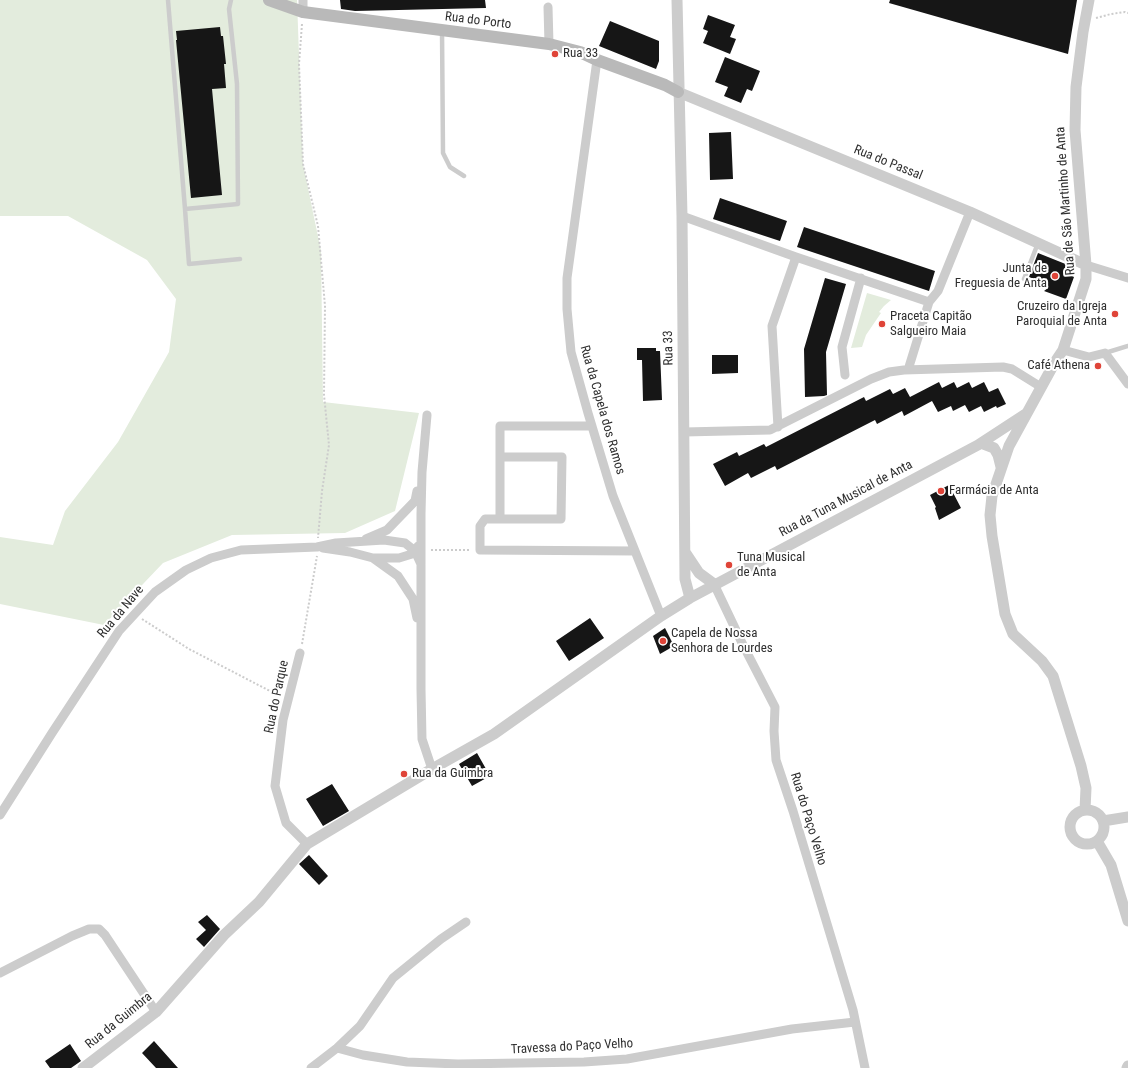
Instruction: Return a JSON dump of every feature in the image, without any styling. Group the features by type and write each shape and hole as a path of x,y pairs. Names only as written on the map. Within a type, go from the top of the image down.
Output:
{"main road":[{"name":"Rua do Porto","path":"269,0 442,30 549,44 580,52 597,60 665,85 678,92"}],"street":[{"name":"Rua 33","path":"677,0 682,216 685,579 690,598"},
{"name":"Rua de São Martinho de Anta","path":"1085,810 1086,788 1081,766 1053,676 1042,661 1013,634 1005,614 990,515 992,496 1009,446 1063,350 1086,280 1075,130 1076,87 1089,0"},
{"path":"548,7 549,44"},
{"name":"Rua da Capela dos Ramos","path":"597,60 567,278 567,310 571,352 613,496 661,616"},
{"name":"Rua do Passal","path":"678,92 970,212 1086,265"},
{"path":"908,370 929,302 938,291 970,212"},
{"path":"682,216 929,302"},
{"path":"778,427 772,326 796,256"},
{"path":"1086,265 1128,278"},
{"path":"845,375 842,347 861,278"},
{"path":"1063,350 1089,357 1105,353 1128,384"},
{"path":"684,432 770,430 871,379 889,372 1003,367 1012,369 1041,387"},
{"name":"Rua da Tuna Musical de Anta","path":"661,616 714,584 981,443 1027,413"},
{"name":"Rua da Nave","path":"427,415 422,472 421,540 418,550 421,564 422,739 432,769"},
{"path":"500,519 500,426 592,426"},
{"path":"995,433 1004,438 1009,446"},
{"path":"981,443 994,448 998,454 1001,467"},
{"path":"500,457 562,457 561,519 485,519 480,526 480,550 635,551"},
{"name":"Rua da Nave","path":"355,542 387,530 415,502 422,472"},
{"name":"Rua da Nave","path":"0,815 119,631 155,592 186,570 211,558 241,550 318,547 336,543 384,540 405,543 418,550"},
{"name":"Rua da Nave","path":"318,547 350,552 373,558 399,558 412,554 418,550"},
{"path":"685,552 699,573 714,584"},
{"name":"Rua da Nave","path":"373,558 398,576 412,599 421,631"},
{"name":"Rua do Paço Velho","path":"714,584 775,707 774,731 776,760 793,811 851,1003 865,1068"},
{"name":"Rua da Guimbra","path":"83,1068 156,1012 224,935 259,902 307,844 432,769 494,734 661,616"},
{"name":"Rua do Parque","path":"300,653 283,720 275,786 286,823 307,844"},
{"path":"1085,810 1096,812 1103,821 1103,832 1097,841 1086,844 1080,843 1072,836 1070,825 1075,815 1085,810"},
{"path":"1103,821 1128,817"},
{"path":"1097,841 1111,865 1128,921"},
{"path":"311,1068 360,1026 393,978 441,939 466,922"},
{"path":"0,973 72,936 90,929 99,930 105,935 156,1012"},
{"name":"Travessa do Paço Velho","path":"336,1048 363,1056 406,1062 458,1064 584,1062 627,1059 792,1029 855,1022"}],"lane":[{"path":"168,0 189,264 240,260"},
{"path":"185,209 238,204 237,84 229,9 231,0"},
{"path":"442,30 443,153 450,167 464,176"},
{"path":"1038,243 1024,279 1044,287"},
{"path":"1105,353 1128,346"}],"path":[{"name":"Rua do Parque","path":"300,653 318,555 322,491 329,445 324,395 326,306 318,226 303,164 299,64 303,6"},
{"path":"1085,22 1111,14 1124,12 1128,13"},
{"path":"418,550 480,550"},
{"path":"135,614 189,650 268,690 289,697"}],"green space":[{"path":"0,0 297,0 303,164 321,251 323,402 419,413 395,511 345,533 232,535 163,563 104,625 0,604 0,537 53,545 65,511 118,442 169,352 176,299 147,260 68,216 0,216"},
{"path":"867,293 891,300 879,312 881,313 866,335 862,347 851,348"}],"building":[{"path":"340,0 485,0 486,8 355,11 341,9"},
{"path":"890,0 1077,0 1068,54 889,3"},
{"path":"708,15 735,25 730,37 736,39 730,54 703,43 708,31 703,29"},
{"path":"610,21 659,41 659,61 656,69 599,46"},
{"path":"220,27 221,36 223,36 226,64 224,64 226,88 212,89 222,195 191,198 176,31"},
{"path":"725,57 760,71 752,91 747,89 741,103 724,96 728,87 715,82"},
{"path":"731,132 733,179 710,180 709,133"},
{"path":"720,198 787,221 780,241 713,219"},
{"path":"804,227 935,271 929,291 797,247"},
{"path":"1038,253 1073,267 1070,275 1074,277 1066,299 1044,291 1048,288 1047,284 1029,277"},
{"path":"825,278 846,284 826,352 827,395 805,397 804,349"},
{"path":"637,348 656,348 656,351 660,351 662,400 643,401 642,360 637,360"},
{"path":"712,355 738,355 738,373 712,374"},
{"path":"939,382 942,388 954,382 957,388 969,382 972,388 984,382 989,392 998,388 1006,404 997,408 996,406 984,412 981,406 969,412 965,405 953,411 951,406 938,412 932,401 904,416 902,411 877,424 875,420 777,470 775,466 751,478 748,473 725,486 713,464 737,452 739,456 764,444 766,447 864,397 866,401 890,389 893,394 905,388 910,397"},
{"path":"949,485 961,508 939,520 936,507 930,495"},
{"path":"590,618 604,638 569,661 556,641"},
{"name":"Capela de Nossa Senhora de Lourdes","path":"665,628 674,646 660,654 653,636"},
{"path":"477,753 490,776 472,786 459,764"},
{"path":"332,784 349,811 323,826 306,799"},
{"path":"309,855 328,876 319,885 299,864"},
{"path":"207,915 220,929 204,947 196,939 206,930 198,922"},
{"path":"154,1041 178,1068 156,1068 142,1053"},
{"path":"70,1044 81,1061 71,1068 50,1068 45,1061"}],"place":[{"name":"Rua 33","path":"555,54"},
{"name":"Junta de Freguesia de Anta","path":"1055,276"},
{"name":"Cruzeiro da Igreja Paroquial de Anta","path":"1115,314"},
{"name":"Praceta Capitão Salgueiro Maia","path":"882,324"},
{"name":"Café Athena","path":"1098,366"},
{"name":"Farmácia de Anta","path":"941,491"},
{"name":"Tuna Musical de Anta","path":"729,565"},
{"name":"Capela de Nossa Senhora de Lourdes","path":"663,641"},
{"name":"Rua da Guimbra","path":"404,774"}]}
